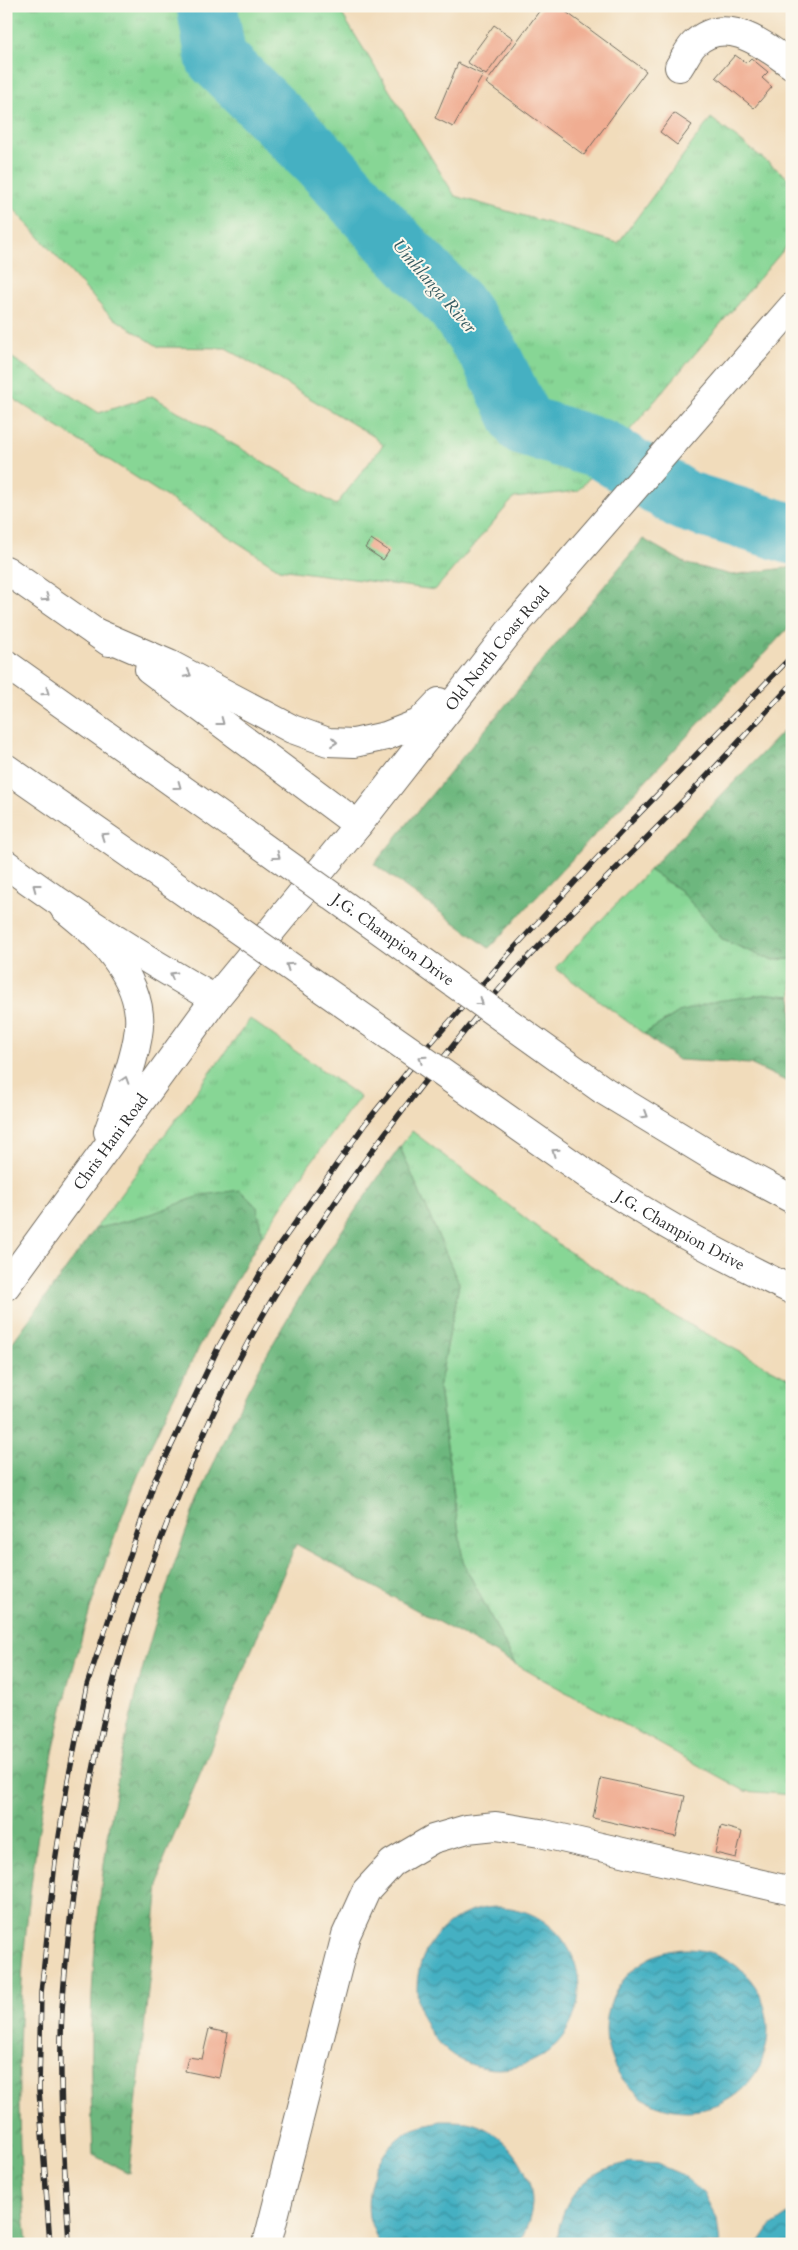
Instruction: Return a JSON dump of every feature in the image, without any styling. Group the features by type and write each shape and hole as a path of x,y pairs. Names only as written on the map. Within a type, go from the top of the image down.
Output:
{"street":[{"path":"679,67 695,43 714,33 736,31 765,46 792,65"},
{"name":"Old North Coast Road","path":"215,999 358,825 509,632 792,308"},
{"path":"6,570 181,692 358,825"},
{"path":"95,632 169,664 292,729 328,742 354,743 386,736 419,722 509,632"},
{"name":"J.G. Champion Drive","path":"6,664 603,1090 710,1155 792,1199"},
{"name":"J.G. Champion Drive","path":"6,768 648,1216 730,1260 792,1290"},
{"path":"6,864 64,908 153,964 215,999"},
{"path":"64,908 108,949 130,981 139,1015 137,1039 126,1078 98,1160"},
{"name":"Chris Hani Road","path":"6,1286 215,999"},
{"path":"267,2244 346,1936 366,1891 392,1863 433,1839 467,1829 496,1826 540,1833 792,1891"}],"green space":[{"path":"6,6 337,6 455,196 618,243 711,118 792,181 792,240 578,491 514,498 435,590 279,569 6,394 6,354 99,413 152,396 336,505 383,445 373,436 226,348 159,347 109,315 6,200"},
{"path":"643,539 687,564 732,575 792,567 792,624 489,948 374,864"},
{"path":"792,722 792,959 771,960 723,940 681,891 649,870"},
{"path":"649,870 681,891 723,940 771,960 792,959 792,996 767,994 679,1012 644,1034 555,968"},
{"path":"767,994 792,996 792,1084 750,1064 678,1060 644,1034 679,1012 716,1001"},
{"path":"250,1019 360,1097 309,1165 262,1236 257,1207 143,1217 95,1229"},
{"path":"412,1131 568,1251 657,1307 792,1380 792,1795 745,1791 515,1664 463,1562 439,1388 459,1284 400,1147"},
{"path":"400,1147 459,1284 439,1388 463,1562 515,1664 296,1544 161,1867 129,2173 93,2155 91,2021 100,1900 110,1825 123,1750 141,1675 162,1602 187,1530 215,1459 248,1390 282,1327 319,1266 358,1206"},
{"path":"240,1190 257,1207 262,1236 198,1349 142,1466 107,1559 77,1654 54,1750 36,1848 25,1947 19,2046 20,2145 27,2244 6,2244 6,1351 95,1229 143,1217 202,1195"}],"water":[{"path":"498,1907 529,1913 555,1931 573,1957 579,1988 573,2019 555,2045 529,2063 498,2069 467,2063 441,2045 423,2019 417,1988 423,1957 441,1931 467,1913"},
{"path":"687,1949 718,1955 744,1973 762,1999 768,2030 762,2061 744,2087 718,2105 687,2111 656,2105 630,2087 612,2061 606,2030 612,1999 630,1973 656,1955"},
{"path":"440,2121 467,2122 480,2126 504,2142 521,2164 531,2190 532,2204 528,2224 519,2244 379,2243 369,2217 368,2204 372,2178 377,2166 392,2144 402,2135 414,2128"},
{"path":"629,2162 657,2164 683,2175 704,2194 717,2219 720,2244 558,2244 560,2222 576,2191 603,2170"},
{"path":"792,2212 792,2244 758,2244 769,2228"}],"building":[{"path":"543,6 558,6 646,71 584,155 486,83"},
{"path":"494,25 513,38 486,75 467,62"},
{"path":"735,55 746,63 751,58 768,72 762,78 772,87 754,108 716,77"},
{"path":"458,63 483,75 453,127 435,118"},
{"path":"674,113 692,125 677,145 660,132"},
{"path":"371,539 389,551 383,560 365,548"},
{"path":"601,1778 685,1796 676,1837 593,1818"},
{"path":"721,1826 742,1832 736,1858 715,1853"},
{"path":"209,2029 228,2033 219,2078 185,2071 188,2057 202,2059"}],"waterway":[{"name":"Umhlanga River","path":"207,6 216,58 322,162 393,241 456,306 489,353 524,425 603,450 685,501 792,534"}],"railway":[{"path":"50,2244 39,2090 41,1993 55,1862 68,1780 87,1685 155,1480 219,1346 264,1267 365,1124 430,1044 515,947 625,828 792,656"},
{"path":"69,2244 61,2098 61,2039 65,1967 81,1836 97,1750 118,1665 149,1571 195,1455 216,1408 250,1338 299,1256 374,1148 454,1044 528,958 690,794 792,684"}]}
